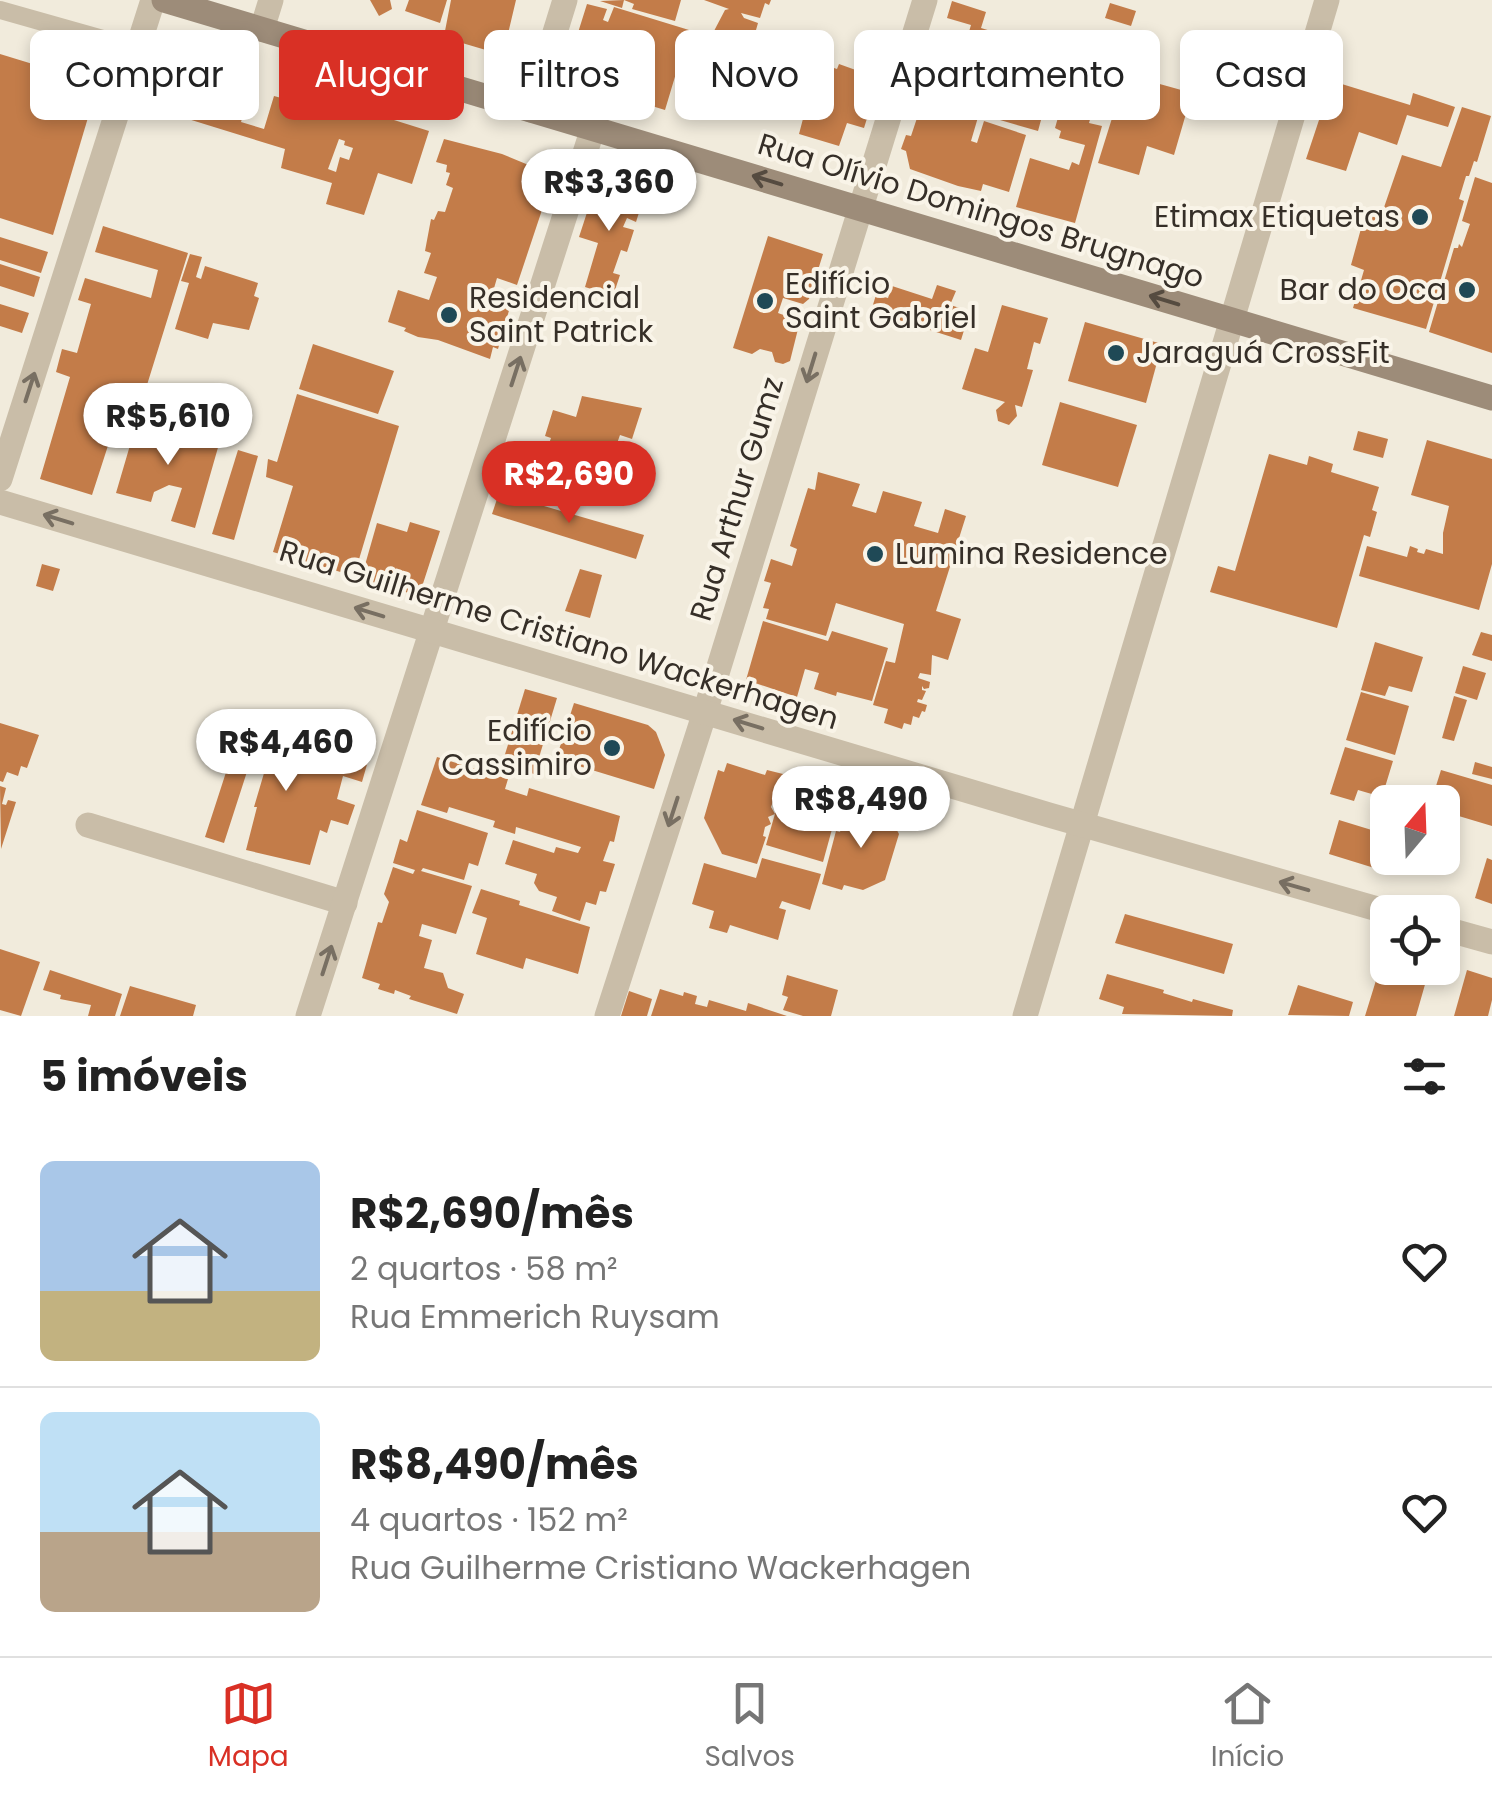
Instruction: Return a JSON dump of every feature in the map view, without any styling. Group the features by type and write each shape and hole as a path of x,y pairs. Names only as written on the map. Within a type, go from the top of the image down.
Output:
{"main road":[{"name":"Rua Olívio Domingos Brugnago","path":"164,0 484,96"},
{"name":"Rua Olívio Domingos Brugnago","path":"565,120 1492,398"}],"street":[{"path":"144,30 154,0"},
{"path":"262,30 271,0"},
{"path":"555,30 565,0"},
{"name":"Rua Arthur Gumz","path":"607,1016 706,712 925,0"},
{"path":"1025,1016 1327,0"},
{"path":"0,480 115,120"},
{"path":"308,1016 593,128"},
{"name":"Rua Guilherme Cristiano Wackerhagen","path":"0,502 1370,907"},
{"path":"88,826 346,903"},
{"path":"1460,933 1492,942"}],"lane":[{"path":"0,10 71,30"}],"building":[{"path":"370,0 390,0 392,9 379,16"},
{"path":"409,0 447,0 440,23 405,11"},
{"path":"451,0 516,0 509,30 484,30 484,49 464,44 464,30 445,30"},
{"path":"624,0 681,0 675,21 632,9 634,4"},
{"path":"624,0 622,8 600,1"},
{"path":"704,0 771,0 769,5 765,3 760,18 741,13 758,23 756,30 715,30 729,9"},
{"path":"952,1 986,12 981,28 988,30 969,30 971,25 947,18"},
{"path":"1110,3 1136,11 1131,26 1105,18"},
{"path":"587,4 607,9 603,20 608,22 614,7 689,30 675,30 675,77 665,110 655,107 655,30 579,30"},
{"path":"0,54 30,63 30,120 87,120 53,235 0,218"},
{"path":"839,64 854,69 854,120 866,120 864,128 847,123 839,146 799,134 803,120 834,120 834,68"},
{"path":"1160,84 1180,90 1180,120 1184,120 1174,155 1147,146 1139,175 1098,163 1111,120 1160,120"},
{"path":"1343,84 1410,105 1413,93 1455,107 1448,127 1407,115 1397,145 1359,132 1346,171 1306,159 1319,120 1343,120"},
{"path":"274,96 279,97 279,120 394,120 429,131 412,184 378,173 364,215 326,204 332,183 281,168 285,149 191,120 242,120 264,129","holes":["339,139 345,141 344,145 353,148 349,160 340,157 336,172 328,169"]},
{"name":"Etimax Etiquetas","path":"1462,107 1491,116 1477,162 1466,176 1459,199 1464,201 1426,329 1353,308 1364,270 1351,265 1365,214 1380,219 1402,155 1441,167"},
{"path":"916,120 977,120 971,141 977,143 984,121 1026,135 1009,192 983,184 981,191 958,186 910,169 906,151 901,149 906,135 911,136"},
{"path":"1000,120 1041,120 1038,131"},
{"path":"1057,120 1090,120 1089,123 1102,126 1075,223 1016,207 1030,158 1069,170 1072,162 1079,165 1085,145 1059,138 1061,131 1055,128"},
{"path":"444,139 502,154 543,171 551,183 517,285 497,278 492,295 481,291 479,298 510,307 498,349 493,347 490,359 418,337 388,322 398,290 429,300 437,277 424,273 431,253 425,251 431,219 438,211 445,212 453,188 446,185 450,173 446,172 447,165 436,162"},
{"name":"Bar do Oca","path":"1475,177 1492,183 1492,353 1429,332 1454,248 1459,244 1462,247 1470,224 1462,221"},
{"path":"596,185 623,188 626,194 643,200 636,222 627,218 623,227 634,230 627,252 621,250 613,273 620,275 613,296 585,287 598,243 579,237"},
{"path":"103,226 188,253 142,401 130,396 121,422 116,421 92,495 40,479 70,377 56,372 62,349 77,353 91,304 78,300 85,278 151,298 158,270 95,252"},
{"name":"Edifício Saint Gabriel","path":"768,236 823,254 809,299 803,304 783,298 778,313 800,321 790,361 783,364 775,362 772,352 760,349 752,354 733,348"},
{"path":"0,237 48,252 41,273 0,260"},
{"path":"190,254 202,257 196,277 201,279 205,266 258,283 254,296 259,298 249,330 213,323 208,339 175,329 189,283 181,281"},
{"path":"0,264 40,277 34,297 0,286"},
{"path":"937,285 956,291 950,305 970,311 961,340 871,311 876,295 888,298 892,286 932,299"},
{"path":"0,304 29,313 22,333 0,326"},
{"path":"1002,305 1048,318 1040,344 1034,342 1027,369 1033,370 1022,407 1015,405 1017,416 1009,425 998,421 996,410 1005,402 962,389 975,348 988,352"},
{"path":"1085,322 1162,344 1146,403 1068,381"},
{"path":"313,344 394,371 378,414 299,389"},
{"path":"297,394 399,426 354,576 273,552 293,486 266,477 268,459 277,462"},
{"path":"582,396 642,408 632,439 620,435 598,497 567,487 561,504 537,497 549,463 543,461 551,438 545,436 553,410 576,417"},
{"path":"1060,402 1137,425 1118,487 1042,465"},
{"path":"138,418 219,444 195,528 171,521 182,488 169,485 154,492 151,502 116,493"},
{"path":"1358,431 1388,439 1383,458 1353,450"},
{"path":"1427,440 1492,459 1492,564 1479,610 1359,576 1367,546 1407,557 1410,546 1424,554 1426,549 1443,554 1449,506 1411,495"},
{"path":"238,450 258,456 234,540 212,534"},
{"path":"1269,454 1307,465 1309,456 1333,464 1331,472 1379,487 1370,537 1364,535 1337,628 1210,592 1218,566 1235,571"},
{"name":"Lumina Residence","path":"818,472 860,484 852,506 876,513 883,491 922,502 914,526 938,533 945,509 966,516 936,611 961,619 948,660 932,655 931,675 920,673 918,678 930,682 929,688 922,686 922,690 926,691 917,702 927,705 925,712 919,718 913,716 911,725 904,723 902,729 884,723 888,709 873,705 886,661 895,663 904,624 836,603 826,636 766,619 769,609 763,608 771,583 764,581 771,559 792,566 797,549 790,546 808,488 815,490"},
{"path":"499,493 644,535 636,559 492,514"},
{"path":"410,522 440,531 419,596 361,579 377,523 407,532"},
{"path":"42,564 60,569 53,591 36,586"},
{"path":"580,569 602,575 590,618 565,611"},
{"path":"763,621 828,641 832,631 888,648 872,701 814,689 819,673 805,669 797,697 746,680"},
{"path":"1481,632 1492,635 1492,661 1472,655"},
{"path":"1375,642 1423,657 1412,692 1389,686 1385,696 1361,690"},
{"path":"1463,666 1486,673 1477,700 1455,693"},
{"path":"525,689 557,698 534,774 502,764"},
{"path":"1361,692 1409,706 1395,755 1346,740"},
{"path":"1454,696 1467,700 1454,741 1442,738"},
{"name":"Edifício Cassimiro","path":"574,703 648,725 656,732 665,755 654,789 556,759"},
{"path":"0,723 39,735 27,768 21,766 18,776 7,772 3,782 0,781"},
{"path":"242,723 368,761 362,782 343,776 337,799 355,805 348,825 331,820 327,833 320,830 310,865 246,850 254,807 273,755 254,750 224,843 205,837"},
{"path":"1345,747 1393,761 1386,785 1370,785 1370,794 1358,790 1354,801 1330,794"},
{"path":"437,757 508,779 505,789 527,796 529,788 620,816 614,842 610,841 603,861 615,864 606,892 600,891 596,905 586,902 580,921 552,911 557,897 539,891 534,883 537,874 505,864 513,840 554,853 556,847 578,853 581,847 516,827 515,834 493,827 495,821 449,807 447,813 421,805"},
{"path":"1475,762 1492,767 1492,779 1472,774"},
{"path":"727,763 765,775 767,770 783,774 771,807 775,814 768,817 771,824 765,827 766,837 757,864 722,854 704,818 718,770 724,772"},
{"path":"1441,770 1492,785 1492,826 1460,816 1460,785 1436,785"},
{"path":"785,779 840,800 823,862 766,845"},
{"path":"0,786 6,788 2,804 6,805 8,800 16,802 1,849"},
{"path":"847,808 876,817 886,810 899,834 885,880 863,890 844,885 842,890 822,884 836,831 840,832"},
{"path":"417,810 488,833 478,866 469,863 464,880 423,868 421,871 472,886 456,934 422,924 419,936 432,940 424,968 443,973 448,988 464,994 457,1014 409,999 411,996 395,990 394,994 378,989 380,984 362,978 378,922 382,923 389,902 384,894 393,867 413,874 415,870 393,863 400,839 407,842"},
{"path":"1339,820 1370,829 1370,867 1329,854"},
{"path":"762,858 821,874 810,910 782,901 779,908 786,910 778,940 730,925 727,933 709,928 714,911 692,904 704,863 756,878"},
{"path":"1487,858 1492,860 1492,904 1475,898"},
{"path":"481,889 590,927 578,974 526,958 523,969 476,954 487,918 472,913"},
{"path":"1125,914 1233,944 1224,974 1115,943"},
{"path":"0,949 40,962 21,1016 0,1010"},
{"path":"50,970 122,994 115,1016 88,1016 91,1005 60,999 61,995 43,990"},
{"path":"1467,970 1492,978 1488,1016 1454,1016"},
{"path":"1107,974 1192,1002 1193,999 1233,1010 1232,1016 1122,1014 1124,1007 1099,999"},
{"path":"787,975 838,990 831,1016 803,1016 783,1010 788,997 782,995"},
{"path":"1298,985 1353,1002 1349,1016 1288,1015"},
{"path":"1375,985 1425,985 1416,1016 1365,1016"},
{"path":"130,986 196,1005 193,1016 120,1016"},
{"path":"660,989 697,996 695,1004 707,1007 709,1000 746,1011 748,1003 787,1016 651,1016"},
{"path":"629,991 652,999 647,1016 621,1016"}],"place":[{"name":"Etimax Etiquetas","path":"1420,217"},
{"name":"Bar do Oca","path":"1467,290"},
{"name":"Edifício Saint Gabriel","path":"765,301"},
{"name":"Residencial Saint Patrick","path":"449,315"},
{"name":"Jaraguá CrossFit","path":"1116,353"},
{"name":"Lumina Residence","path":"875,554"},
{"name":"Edifício Cassimiro","path":"612,748"}]}
